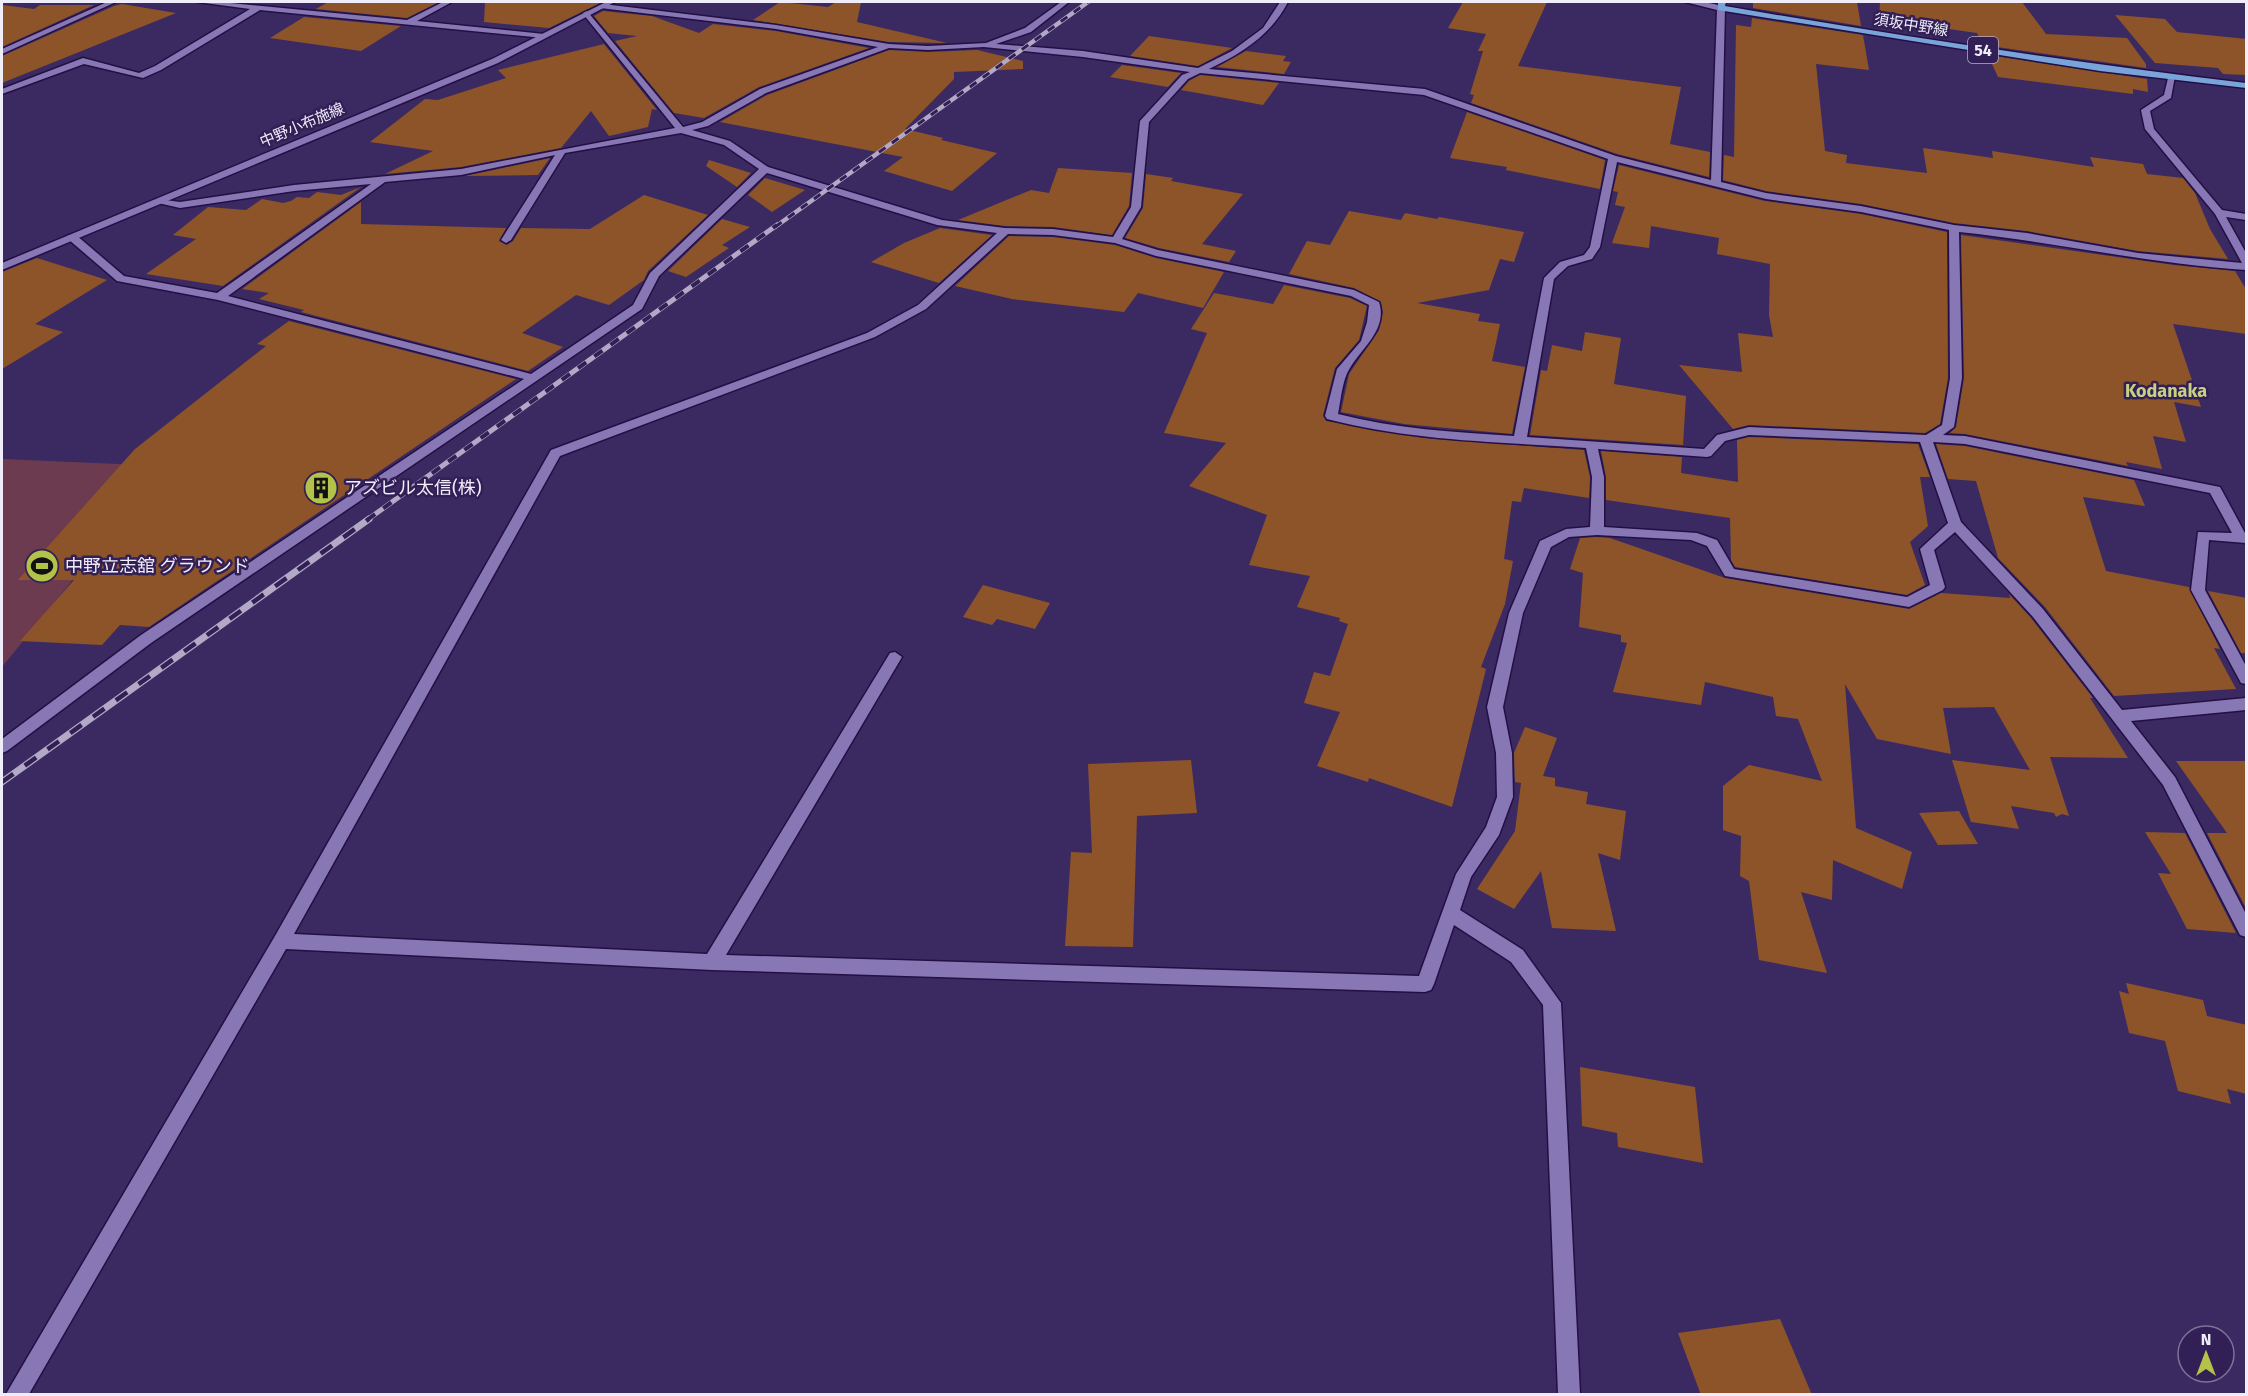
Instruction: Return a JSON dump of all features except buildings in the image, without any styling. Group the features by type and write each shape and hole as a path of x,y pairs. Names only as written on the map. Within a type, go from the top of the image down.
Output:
{"main road":[{"name":"須坂中野線","path":"1721,4 1796,21 2172,78 2247,86"}],"street":[{"path":"2,52 112,2"},
{"path":"201,2 544,36"},
{"path":"409,22 448,2"},
{"path":"984,45 1028,30 1065,2"},
{"path":"1116,240 1136,207 1145,122 1185,77 1235,53 1266,30 1284,2"},
{"path":"1689,2 1721,4 1716,183"},
{"path":"607,4 776,27 889,46 928,48 984,45 1083,54 1197,70 1425,92 1613,158 1766,196 1861,209 1954,228 2027,236 2138,256 2247,267"},
{"name":"中野小布施線","path":"2,267 495,61 607,4"},
{"path":"2,92 83,61 140,76 158,68 258,8"},
{"path":"587,13 681,130 728,143 765,169 941,223 1005,231 1053,232 1116,240 1156,253 1354,293 1376,304 1373,322 1365,342 1343,369 1331,416 1373,427 1421,433 1707,453 1721,438 1749,431 1965,440 2215,490 2244,538"},
{"path":"161,201 180,205 294,188 461,172 681,130 705,124 763,91 889,46"},
{"path":"2172,78 2168,96 2145,110 2150,129 2219,213 2247,262"},
{"path":"506,240 562,151"},
{"path":"1520,439 1549,278 1564,264 1588,257 1595,248 1613,158"},
{"path":"2,747 146,639 638,307 654,275 765,169"},
{"path":"219,297 382,180"},
{"path":"2219,213 2247,217"},
{"path":"1926,440 1948,427 1956,378 1954,228"},
{"path":"17,1395 281,941 555,453 871,335 922,307 1005,231"},
{"path":"72,237 121,279 219,297 533,378"},
{"path":"1926,440 1928,452 1955,524 2038,613 2121,716 2169,781 2247,930"},
{"path":"1591,444 1598,477 1597,531"},
{"path":"281,941 712,962 1425,984 1464,874 1493,830 1506,797 1504,753 1495,707 1516,613 1545,544 1566,533 1597,531 1692,536 1712,543 1730,573 1909,602 1938,587 1927,549 1955,524"},
{"path":"2244,538 2203,535 2198,590 2247,679"},
{"path":"712,962 895,657"},
{"path":"2121,716 2247,704"},
{"path":"1451,914 1517,956 1552,1003 1569,1395"}],"shaded area":[{"name":"中野立志舘 グラウンド","path":"2,459 165,466 2,667"}],"railway":[{"path":"775,227 1088,2"},
{"path":"367,520 777,225"},
{"path":"2,782 369,519"}],"place":[{"name":"アズビル太信(株)","path":"321,488"},
{"name":"中野立志舘 グラウンド","path":"42,566"}],"district":[{"name":"Kodanaka","path":"2166,391"}]}
